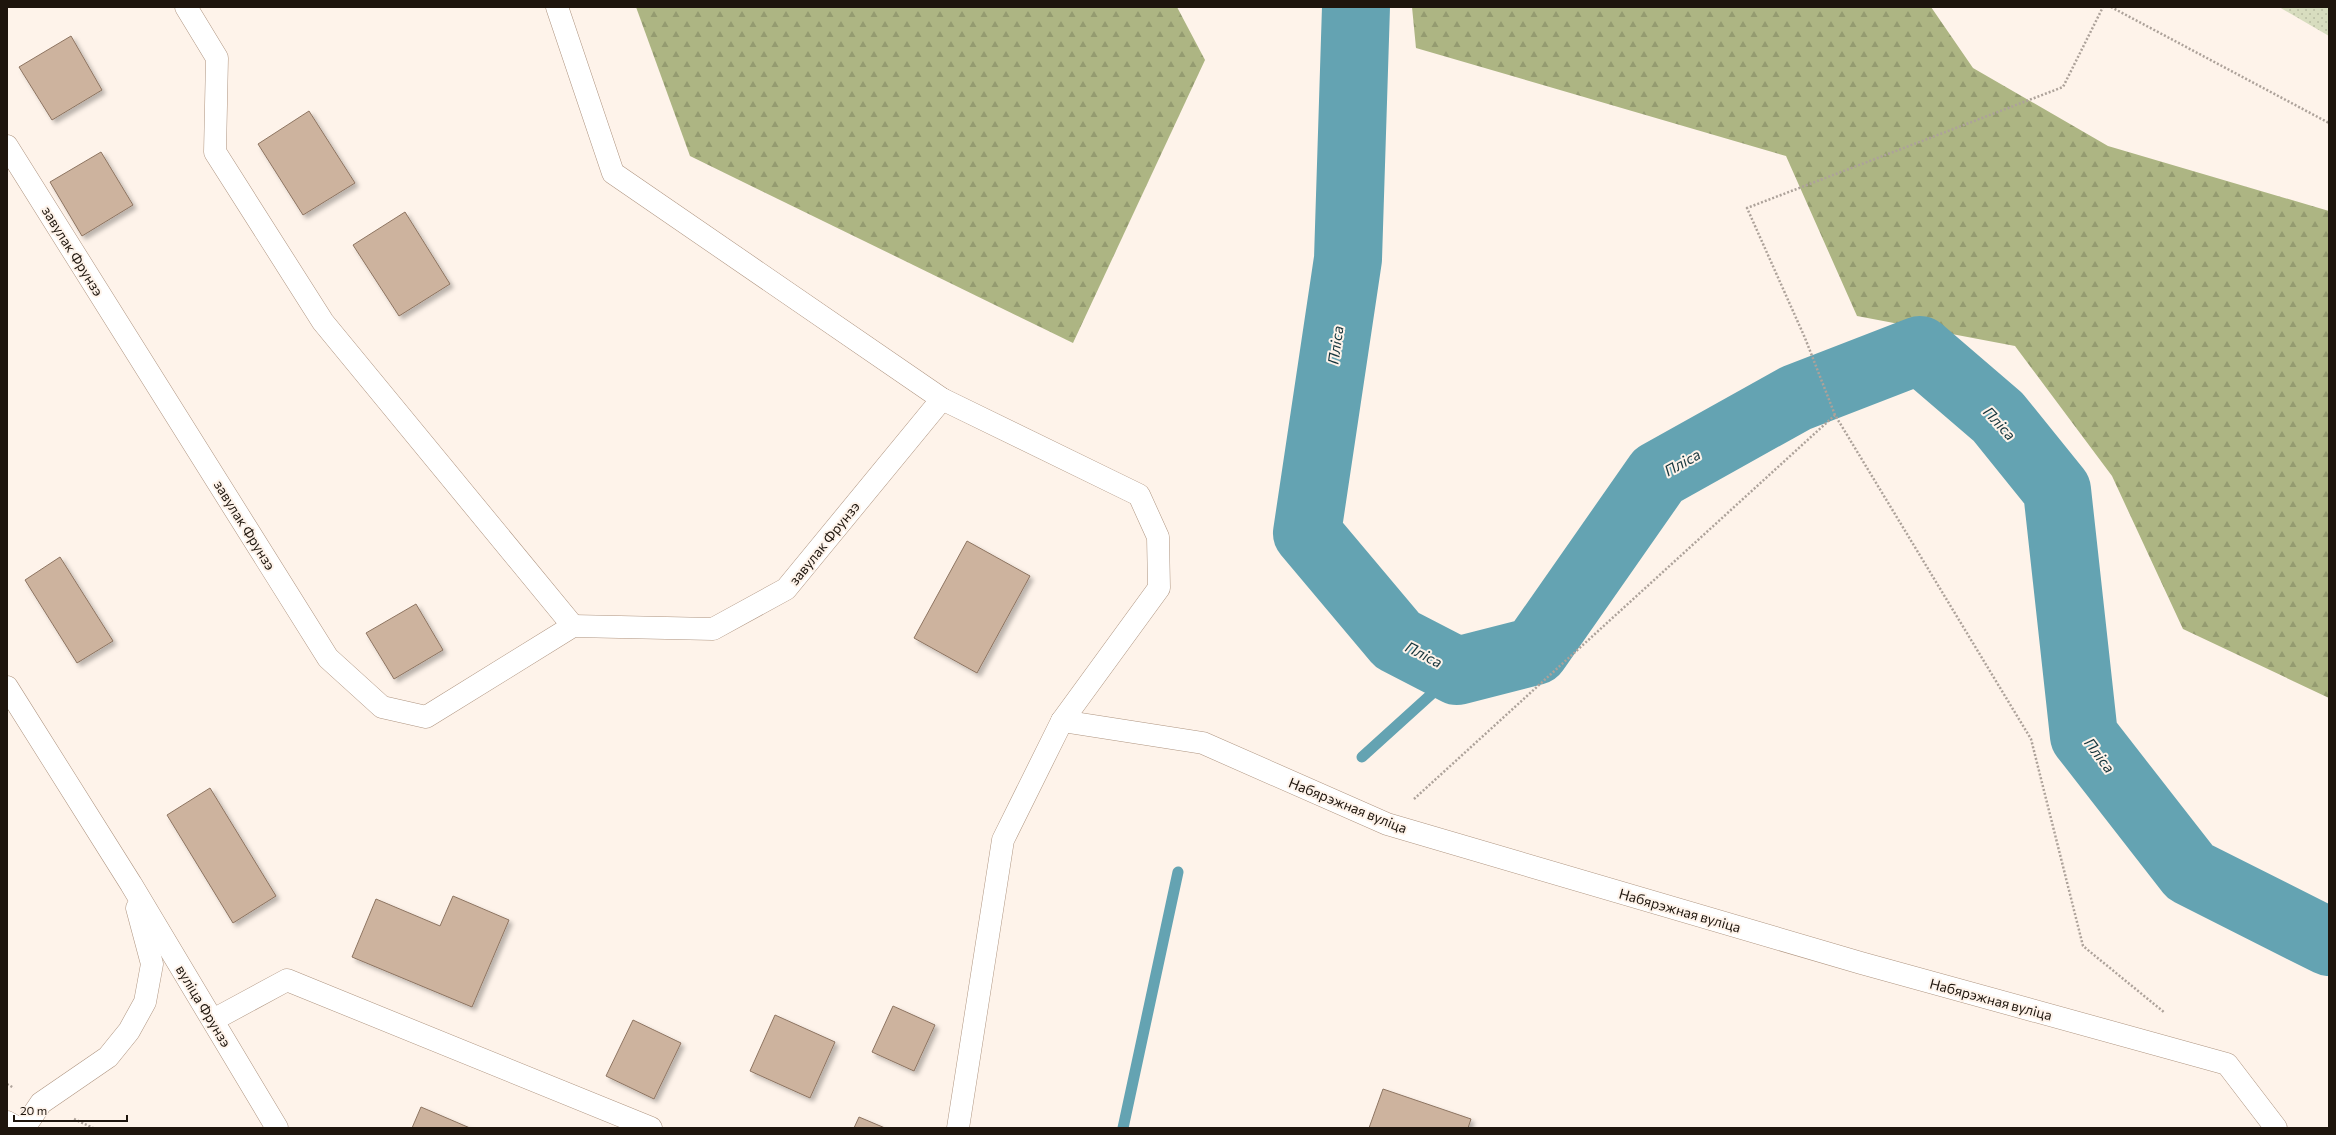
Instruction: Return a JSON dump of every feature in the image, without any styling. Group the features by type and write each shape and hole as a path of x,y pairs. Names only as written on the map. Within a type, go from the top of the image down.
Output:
{"street":[{"path":"186,7 217,58 215,152 323,322 573,626"},
{"path":"558,7 613,173 942,399 1139,495 1158,537 1159,588 1062,721 1003,840 958,1128"},
{"name":"завулак Фрунзэ","path":"7,146 328,658 382,707 426,717 573,626 713,629 786,589 942,399"},
{"name":"вуліца Фрунзэ","path":"7,687 131,884 278,1128"},
{"name":"Набярэжная вуліца","path":"1062,721 1203,743 1387,824 1868,965 2227,1064 2276,1128"},
{"name":"вуліца Фрунзэ","path":"24,1128 41,1103 108,1057 129,1031 145,1002 152,964 131,884"},
{"path":"213,1020 287,980 651,1128"},
{"path":"7,1122 18,1128"}],"path":[{"path":"2103,7 2063,87 1747,208 1805,338 1835,415 2031,739 2083,946 2167,1015"},
{"path":"2111,7 2329,123"},
{"path":"1387,824 1835,415"}],"green space":[{"path":"636,7 1177,7 1205,60 1073,343 690,156"},
{"path":"1412,7 1931,7 1973,68 2108,146 2329,211 2329,698 2183,629 2112,476 2015,346 1857,316 1786,156 1416,48"},
{"path":"2279,7 2329,7 2329,36"}],"building":[{"path":"71,36 102,90 52,120 19,67"},
{"path":"309,111 355,183 303,215 258,144"},
{"path":"101,152 133,205 82,236 50,182"},
{"path":"405,212 450,284 399,316 353,245"},
{"path":"967,541 1030,576 977,673 914,638"},
{"path":"60,557 113,641 77,663 25,580"},
{"path":"416,604 443,650 394,679 366,633"},
{"path":"210,788 276,896 233,923 167,815"},
{"path":"453,896 509,920 472,1007 352,957 376,899 440,926"},
{"path":"893,1006 935,1025 914,1071 872,1052"},
{"path":"775,1015 835,1042 810,1098 750,1071"},
{"path":"633,1020 681,1043 654,1099 606,1076"},
{"path":"1383,1089 1471,1119 1468,1128 1369,1128"},
{"path":"421,1107 470,1128 412,1128"},
{"path":"859,1117 885,1128 854,1128"}],"waterway":[{"name":"Пліса","path":"1356,7 1348,259 1307,533 1397,640 1457,671 1535,651 1658,475 1796,398 1920,350 1998,417 2057,490 2084,736 2190,872 2329,942"},
{"path":"1362,757 1457,671"},
{"path":"1123,1128 1178,872"}]}
